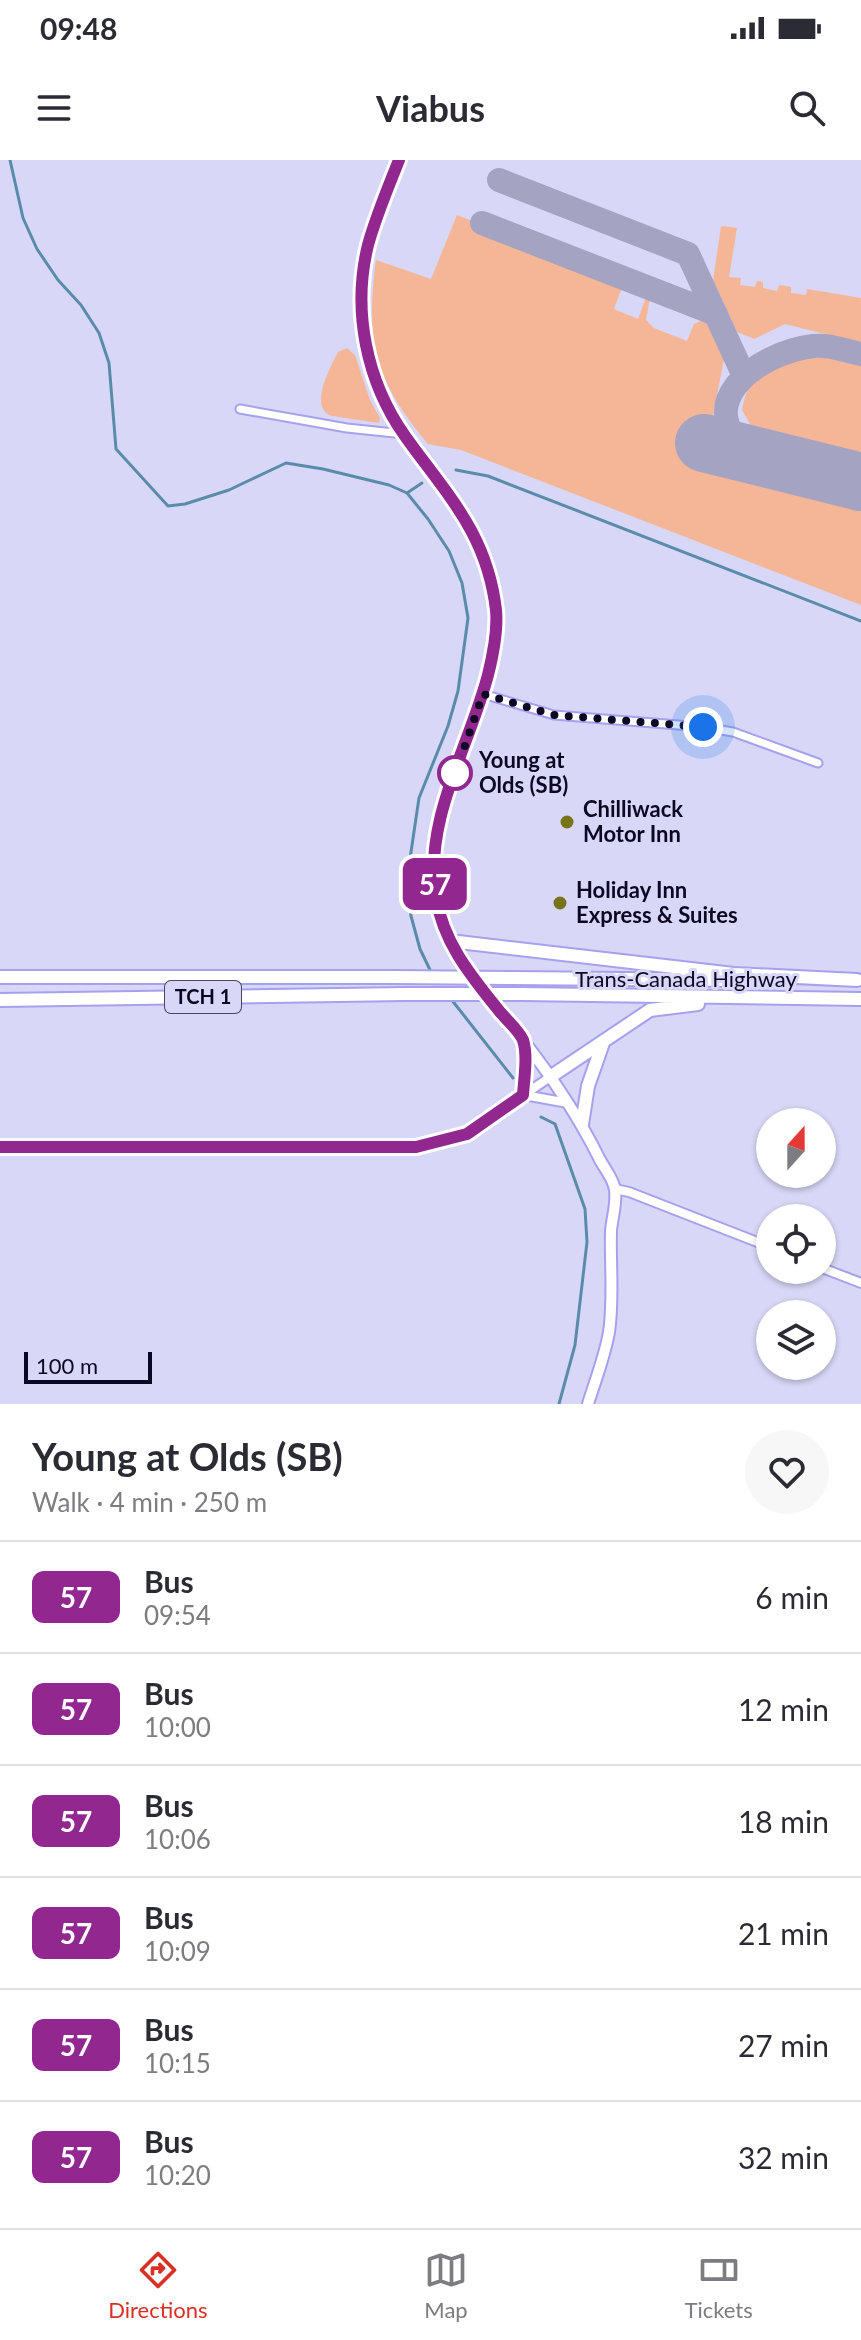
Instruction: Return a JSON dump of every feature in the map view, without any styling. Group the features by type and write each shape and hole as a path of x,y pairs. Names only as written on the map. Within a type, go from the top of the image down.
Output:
{"highway":[{"path":"450,941 734,974 859,980"},
{"name":"Trans-Canada Highway","path":"0,977 859,980"},
{"name":"Trans-Canada Highway","path":"0,1000 405,994 859,999"},
{"path":"550,1077 650,1010 689,1004 859,999"},
{"path":"582,1124 588,1086 603,1043"}],"main road":[{"path":"399,160 368,247 362,307 370,364 379,391 404,434 454,499 474,533 486,564 496,612 493,655 483,694 443,809 435,853 435,896 450,941 469,972 568,1103 615,1189 611,1227 609,1334 588,1404"}],"street":[{"path":"240,409 347,428 404,434"},
{"path":"483,694 554,715 733,732 818,763"},
{"path":"523,1040 523,1095"},
{"path":"0,1147 416,1147 467,1134 550,1077"},
{"path":"523,1095 568,1103"},
{"path":"615,1189 756,1242"},
{"path":"836,1273 861,1283"}],"shaded area":[{"path":"457,215 624,282 614,309 638,319 648,292 651,293 646,320 654,328 687,341 694,324 707,318 725,354 713,415 700,455 861,495 861,605 461,450 428,444 396,400 378,359 372,315 376,260 431,279"},
{"path":"723,226 737,228 729,277 741,278 740,285 755,287 757,281 763,282 763,288 777,291 779,285 791,287 791,293 806,295 807,289 861,298 861,343 785,324 754,339 737,332 713,280"},
{"path":"347,348 355,355 370,400 380,418 379,423 332,416 325,412 322,405 321,396 330,368 338,352"},
{"path":"820,353 861,362 861,465 759,440 742,410 747,391 756,381 783,366"}],"waterway":[{"path":"10,160 23,218 37,249 99,333 109,363 116,449 168,506 229,490 286,463 389,485 407,493 449,551 462,583 468,618 458,691 448,726 419,798 407,879 411,916 420,949 432,974"},
{"path":"456,470 488,476 861,621"},
{"path":"407,493 422,483"},
{"path":"451,999 513,1078"},
{"path":"541,1117 555,1124 585,1209 587,1242 575,1345 559,1404"}],"taxiway":[{"path":"499,180 688,254 744,376"},
{"path":"482,223 716,314"},
{"path":"755,456 735,437 727,419 728,402 736,385 770,359 791,351 819,346 861,354"}],"runway":[{"path":"704,443 861,482"}],"bus line":[{"name":"57","path":"0,1147 416,1147 467,1134 523,1095 523,1040 469,972 450,941 435,896 438,829 483,694 493,655 496,612 486,564 474,533 454,499 404,434 379,391 370,364 364,335 363,277 368,247 399,160"}],"place":[{"name":"Young at Olds (SB)","path":"455,773"},
{"name":"Chilliwack Motor Inn","path":"567,822"},
{"name":"Holiday Inn Express & Suites","path":"560,903"}],"route":[{"path":"455,773 453,780 483,694 554,715 703,727"}]}
